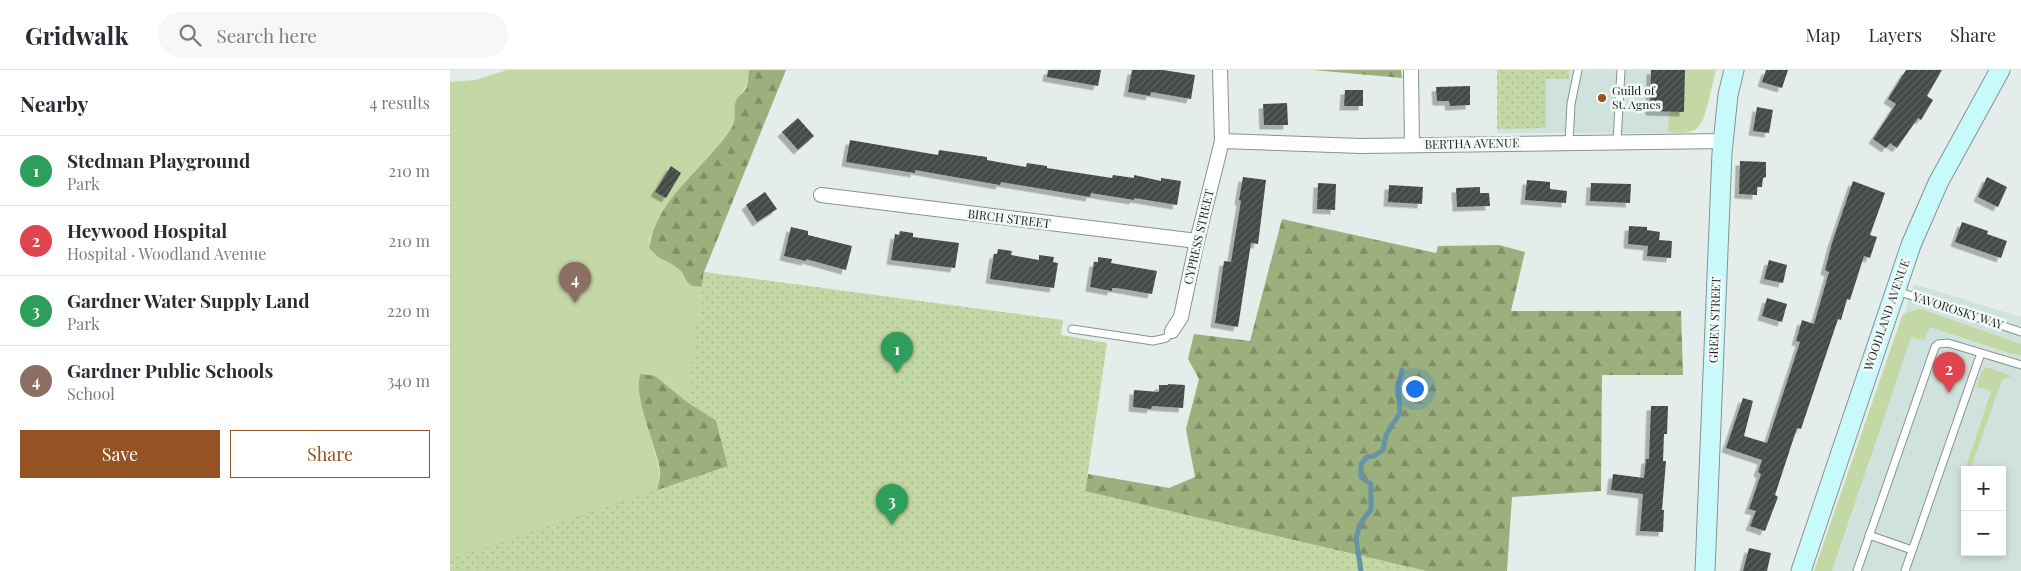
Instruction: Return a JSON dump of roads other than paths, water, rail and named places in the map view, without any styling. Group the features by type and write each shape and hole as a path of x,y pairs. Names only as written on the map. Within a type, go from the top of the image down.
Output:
{"street":[{"name":"CYPRESS STREET","path":"1172,331 1181,317 1197,241 1222,141 1220,70"},
{"path":"1412,70 1412,146"},
{"name":"GREEN STREET","path":"1705,571 1723,141 1728,95 1734,70"},
{"name":"WOODLAND AVENUE","path":"1801,571 1894,290 1929,202 2000,70"},
{"name":"BERTHA AVENUE","path":"1222,141 1356,146 1723,141"},
{"name":"BIRCH STREET","path":"820,195 1197,241"}],"lane":[{"path":"1569,143 1571,104 1578,70"},
{"path":"1617,142 1621,70"},
{"name":"YAVOROSKY WAY","path":"1894,290 2021,332"},
{"path":"1072,329 1153,341 1166,338 1172,331"},
{"path":"1857,571 1932,351 1938,344 1943,343 2021,365"},
{"path":"1905,571 1981,353"},
{"path":"1870,535 1912,550"}],"waterway":[{"path":"1361,571 1356,538 1360,524 1371,509 1371,484 1361,477 1361,464 1367,457 1374,456 1383,450 1386,435 1400,413 1398,386 1402,370"}],"place":[{"name":"Guild of St. Agnes","path":"1602,98"},
{"name":"Gardner Public Schools","path":"575,303"},
{"name":"Stedman Playground","path":"897,373"},
{"name":"Heywood Hospital","path":"1949,393"},
{"name":"Gardner Water Supply Land","path":"892,525"}]}
